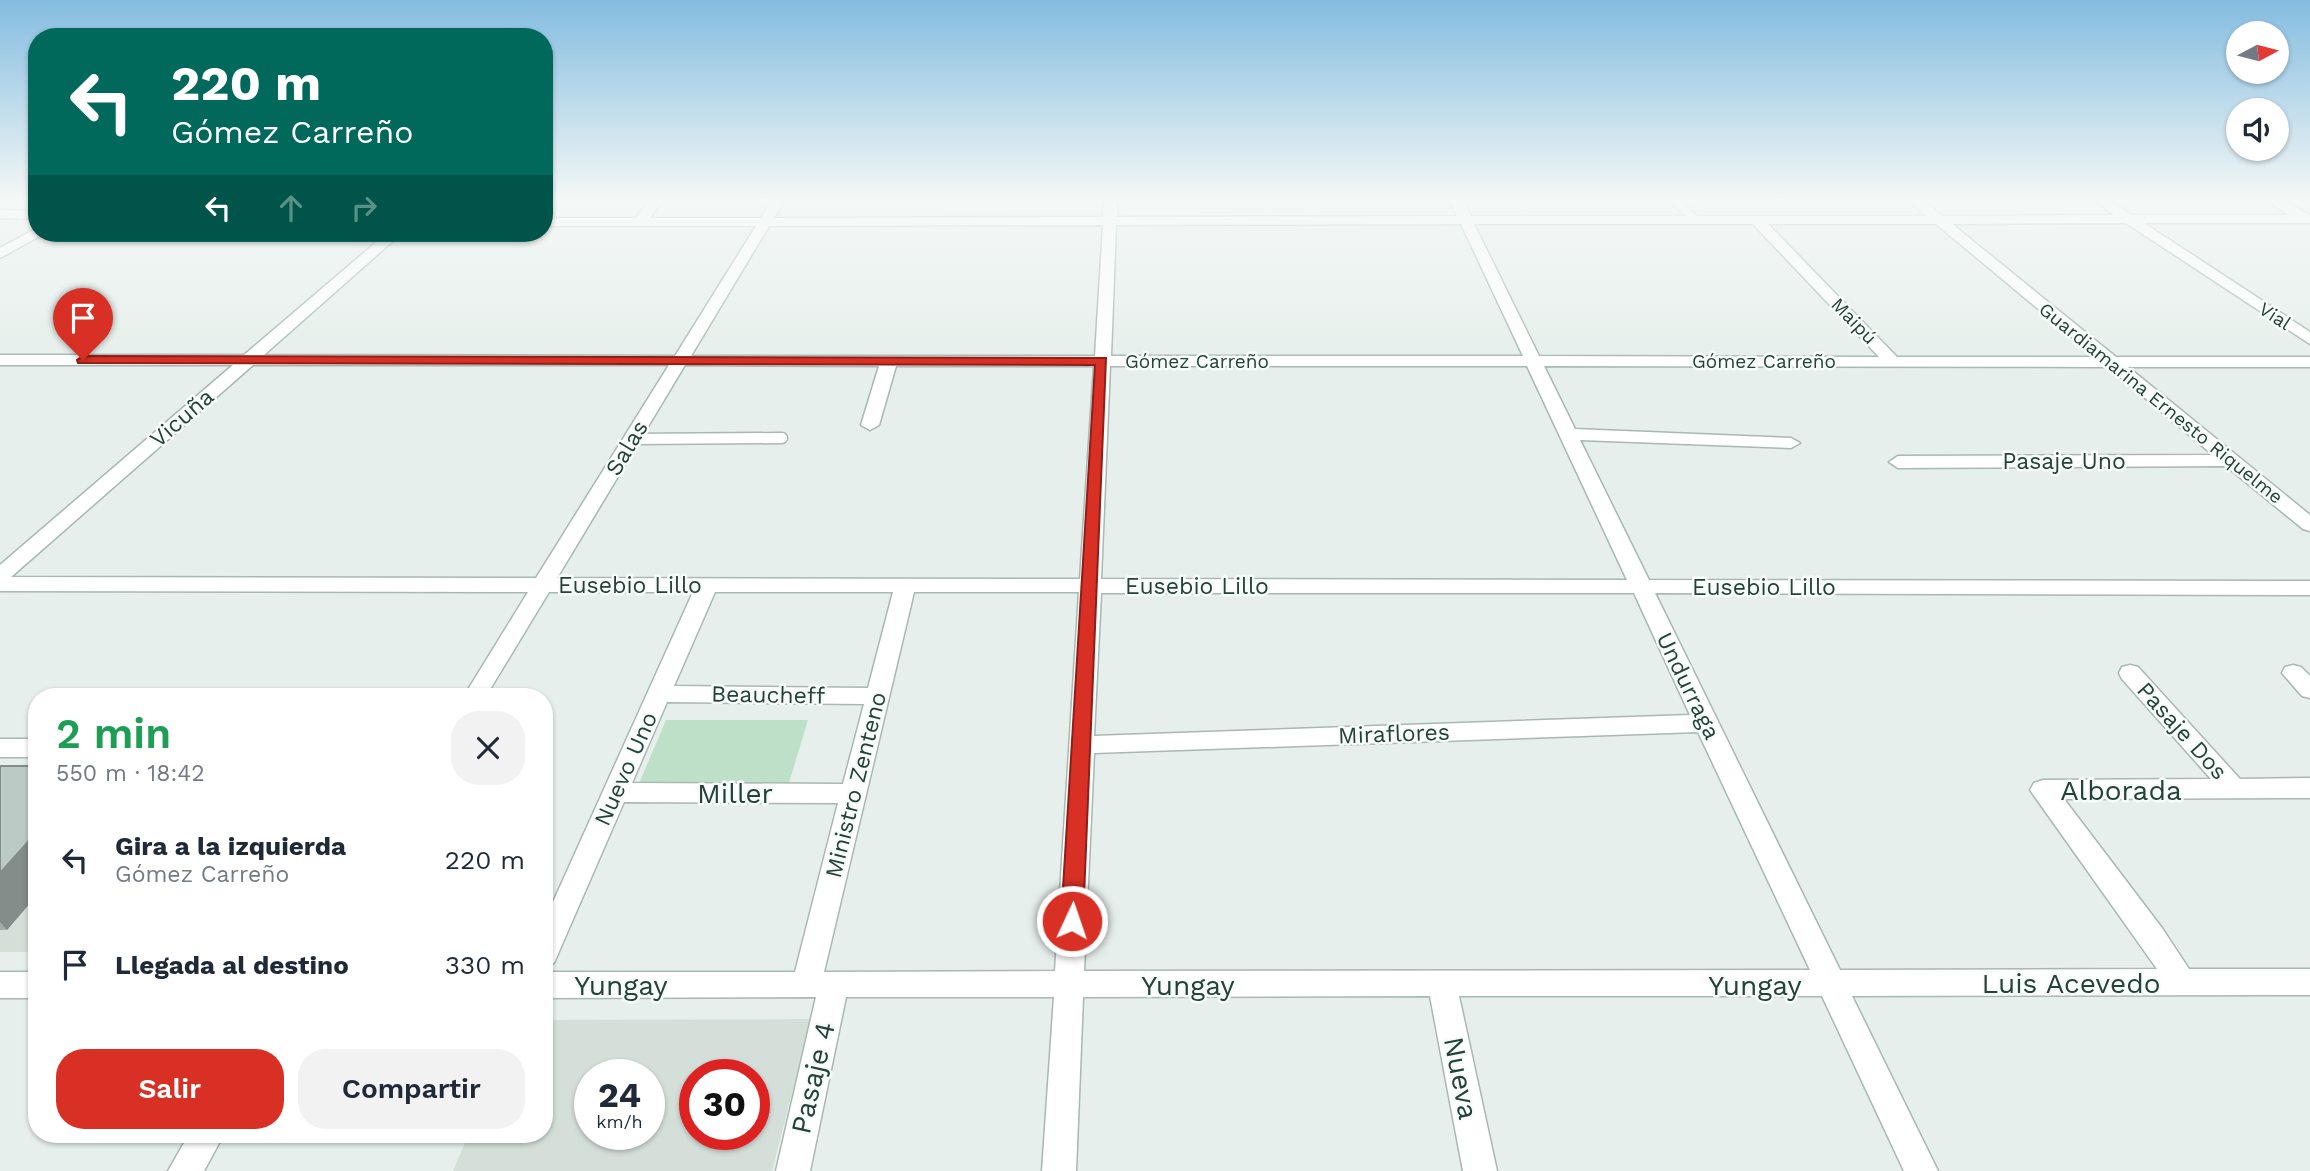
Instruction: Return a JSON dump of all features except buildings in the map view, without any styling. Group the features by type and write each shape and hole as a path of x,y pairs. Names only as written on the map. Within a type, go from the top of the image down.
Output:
{"street":[{"name":"Vicuña","path":"0,576 370,255"},
{"name":"Salas","path":"480,688 745,255"},
{"path":"1059,1171 1107,255"},
{"name":"Undurraga","path":"1482,255 1921,1171"},
{"name":"Maipú","path":"1790,255 1892,361"},
{"name":"Guardiamarina Ernesto Riquelme","path":"1980,255 2310,525"},
{"name":"Vial","path":"2183,255 2310,339"},
{"name":"Gómez Carreño","path":"0,360 2310,362"},
{"path":"870,425 889,361"},
{"path":"1568,434 1791,443"},
{"name":"Pasaje Uno","path":"1898,462 2230,460"},
{"name":"Eusebio Lillo","path":"0,584 2310,588"},
{"name":"Nuevo Uno","path":"553,934 707,585"},
{"name":"Ministro Zenteno","path":"820,985 853,794 905,585"},
{"name":"Pasaje Dos","path":"2130,673 2234,789"},
{"path":"2293,673 2310,690"},
{"name":"Beaucheff","path":"659,694 878,696"},
{"name":"Miraflores","path":"1081,745 1706,723"},
{"path":"0,748 28,748"},
{"name":"Alborada","path":"2182,982 2152,936 2043,790 2310,788"},
{"name":"Miller","path":"616,792 853,794"},
{"name":"Luis Acevedo","path":"1832,985 2310,982"},
{"path":"0,985 28,985"},
{"name":"Yungay","path":"553,985 1832,985"},
{"name":"Pasaje 4","path":"793,1171 820,985"},
{"name":"Nueva","path":"1442,985 1480,1171"},
{"path":"186,1171 203,1143"}],"lane":[{"path":"633,439 782,438"}],"shaded area":[{"path":"0,767 28,767 28,952 0,952"},
{"path":"811,1019 772,1171 453,1171 465,1143 553,1143 553,1020"}],"green space":[{"path":"666,720 808,720 788,786 638,786"}],"route":[{"path":"83,360 1101,361 1072,921"}]}
